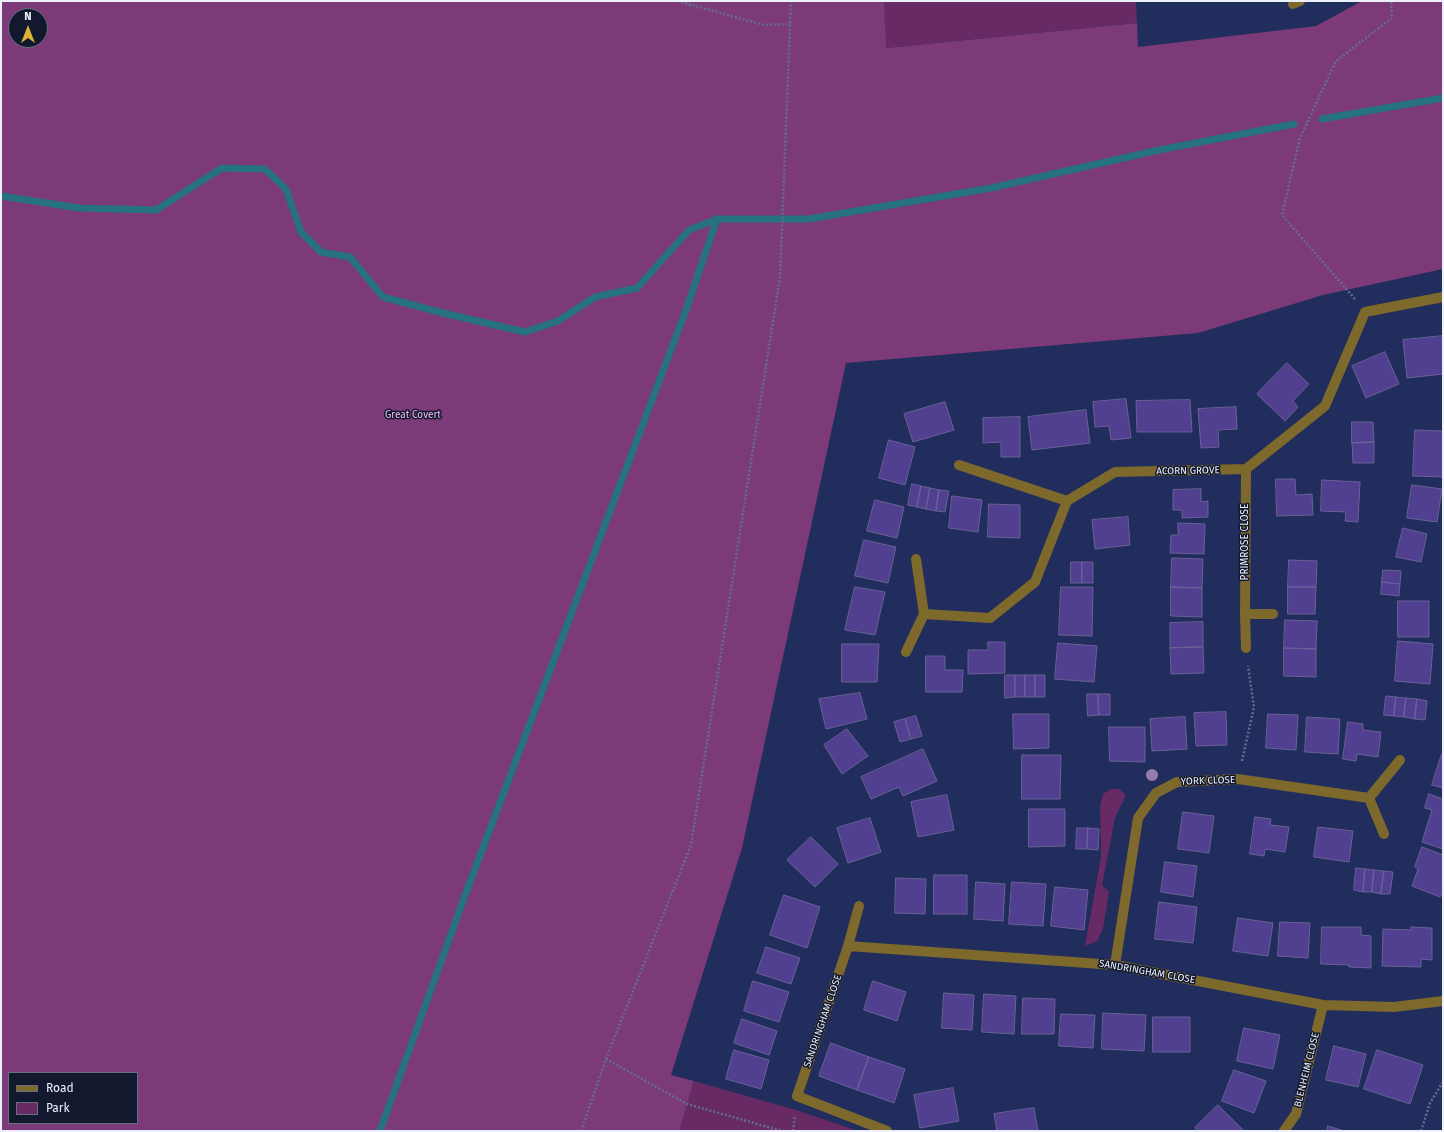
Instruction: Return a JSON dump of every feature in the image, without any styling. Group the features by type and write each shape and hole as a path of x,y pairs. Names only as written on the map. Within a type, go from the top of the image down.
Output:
{"street":[{"path":"1246,469 1325,406 1365,312 1443,297"},
{"path":"924,614 990,618 1035,582 1067,501 959,465"},
{"name":"ACORN GROVE","path":"1067,501 1115,472 1246,469"},
{"name":"PRIMROSE CLOSE","path":"1246,469 1246,648"},
{"path":"906,652 924,614 916,559"},
{"path":"1245,614 1273,614"},
{"path":"1384,834 1369,798 1400,760"},
{"name":"YORK CLOSE","path":"1115,965 1138,818 1156,793 1177,782 1238,779 1369,798"},
{"name":"SANDRINGHAM CLOSE","path":"859,906 848,946 797,1096 887,1131"},
{"name":"SANDRINGHAM CLOSE","path":"848,946 1115,965 1323,1005 1394,1007 1443,1001"},
{"name":"BLENHEIM CLOSE","path":"1284,1131 1296,1114 1323,1005"}],"path":[{"path":"677,1 764,25 791,24"},
{"path":"687,1 691,6"},
{"path":"581,1131 606,1059 691,845 780,277 791,1"},
{"path":"1365,312 1282,215 1300,138 1336,61 1392,18 1391,1"},
{"path":"1238,779 1254,707 1246,648"},
{"path":"606,1059 687,1104 782,1131"},
{"path":"1421,1131 1430,1103 1443,1082"}],"green space":[{"name":"Great Covert","path":"1,1 884,1 886,48 1137,23 1138,47 1316,26 1362,1 1443,1 1443,269 1323,295 1198,333 846,363 742,848 671,1075 694,1081 679,1131 1,1131"},
{"path":"884,1 1136,1 1137,23 885,48"},
{"path":"1111,789 1119,789 1126,795 1115,818 1102,885 1109,892 1103,929 1097,941 1085,946 1101,857 1100,807 1103,794"},
{"path":"694,1081 796,1110 858,1131 679,1131"}],"building":[{"path":"1443,336 1443,374 1407,378 1403,340"},
{"path":"1385,352 1399,384 1366,398 1352,366"},
{"path":"1287,363 1309,384 1293,401 1298,407 1285,421 1257,394"},
{"path":"1126,399 1131,438 1111,440 1109,426 1095,427 1093,402"},
{"path":"1190,400 1192,432 1137,432 1136,401"},
{"path":"945,402 954,430 913,442 904,414"},
{"path":"1236,407 1237,429 1218,430 1219,447 1201,448 1198,409"},
{"path":"1086,410 1090,443 1032,450 1028,417"},
{"path":"1020,417 1020,457 1001,457 1001,442 983,443 983,418"},
{"path":"1352,422 1373,422 1374,442 1352,443"},
{"path":"1415,430 1443,431 1443,477 1413,476"},
{"path":"889,440 915,447 905,485 879,478"},
{"path":"1374,442 1374,463 1353,463 1352,443"},
{"path":"1276,479 1295,479 1296,495 1312,494 1313,515 1277,516"},
{"path":"1322,480 1360,482 1358,522 1345,521 1346,512 1321,511"},
{"path":"912,484 921,486 917,507 908,505"},
{"path":"1412,485 1442,489 1437,522 1407,518"},
{"path":"921,486 930,488 926,509 917,507"},
{"path":"930,488 939,490 936,511 926,509"},
{"path":"1201,489 1201,502 1208,501 1208,517 1182,518 1182,510 1173,510 1173,490"},
{"path":"939,490 949,491 945,512 936,511"},
{"path":"952,496 982,500 978,532 949,528"},
{"path":"875,500 904,507 897,538 867,531"},
{"path":"989,504 1020,505 1020,538 988,537"},
{"path":"1128,517 1130,545 1095,549 1092,520"},
{"path":"1178,523 1205,524 1204,554 1170,553 1171,535 1178,535"},
{"path":"1403,528 1427,534 1421,562 1396,557"},
{"path":"864,540 896,547 888,583 855,576"},
{"path":"1172,558 1203,559 1202,588 1171,587"},
{"path":"1289,560 1317,561 1316,587 1288,587"},
{"path":"1071,562 1082,562 1082,583 1071,583"},
{"path":"1082,562 1093,562 1093,583 1082,583"},
{"path":"1383,570 1401,571 1400,584 1382,582"},
{"path":"1382,582 1400,584 1399,596 1381,594"},
{"path":"855,587 885,592 875,635 845,630"},
{"path":"1061,587 1093,587 1092,636 1059,635"},
{"path":"1171,587 1202,588 1202,617 1171,616"},
{"path":"1288,587 1316,587 1315,614 1288,614"},
{"path":"1398,601 1429,601 1429,637 1398,637"},
{"path":"1285,620 1317,621 1316,649 1284,648"},
{"path":"1203,622 1203,647 1170,648 1170,623"},
{"path":"1398,641 1433,644 1430,684 1395,681"},
{"path":"988,642 1005,642 1005,673 968,674 968,650 988,650"},
{"path":"1058,643 1097,646 1094,682 1055,679"},
{"path":"842,644 879,644 877,682 842,682"},
{"path":"1203,647 1204,673 1171,674 1170,648"},
{"path":"1284,648 1316,649 1316,677 1284,676"},
{"path":"926,656 945,656 945,670 963,670 962,692 926,692"},
{"path":"1005,675 1015,675 1015,697 1005,698"},
{"path":"1015,675 1025,675 1025,697 1015,697"},
{"path":"1025,675 1035,675 1035,697 1025,697"},
{"path":"1035,675 1045,675 1045,697 1035,697"},
{"path":"860,693 867,719 826,729 819,699"},
{"path":"1087,694 1098,694 1099,715 1088,716"},
{"path":"1098,694 1110,694 1110,715 1099,715"},
{"path":"1386,696 1396,697 1394,716 1384,715"},
{"path":"1396,697 1406,698 1404,717 1394,716"},
{"path":"1406,698 1417,699 1415,719 1404,717"},
{"path":"1417,699 1427,701 1425,720 1415,719"},
{"path":"1226,712 1227,745 1196,746 1194,713"},
{"path":"1013,714 1049,714 1049,748 1014,749"},
{"path":"1268,714 1298,715 1296,750 1266,748"},
{"path":"916,716 922,736 911,739 905,719"},
{"path":"1185,717 1187,749 1152,751 1150,719"},
{"path":"1307,717 1340,719 1338,754 1305,752"},
{"path":"905,719 911,739 900,742 894,722"},
{"path":"1348,722 1363,724 1363,730 1381,732 1378,757 1357,754 1356,761 1343,759"},
{"path":"1109,727 1145,727 1145,762 1110,761"},
{"path":"847,729 868,756 842,774 824,745"},
{"path":"923,749 937,781 903,796 899,787 871,799 861,777"},
{"path":"1443,754 1443,788 1432,785"},
{"path":"1022,755 1061,755 1060,799 1022,799"},
{"path":"1429,794 1443,799 1443,849 1422,842 1432,810 1425,808"},
{"path":"947,795 954,830 918,837 911,802"},
{"path":"1029,809 1065,809 1065,846 1029,847"},
{"path":"1183,812 1214,816 1209,853 1178,849"},
{"path":"1255,817 1271,819 1270,825 1289,827 1285,852 1265,849 1264,856 1250,854"},
{"path":"870,818 881,852 848,863 837,828"},
{"path":"1318,827 1353,831 1349,862 1314,857"},
{"path":"1077,828 1088,828 1087,849 1076,849"},
{"path":"1088,828 1099,829 1098,850 1087,849"},
{"path":"811,837 838,864 815,887 787,860"},
{"path":"1422,847 1443,855 1443,890 1440,897 1412,886 1418,869 1415,867"},
{"path":"1165,862 1197,866 1193,897 1161,892"},
{"path":"1356,868 1365,869 1363,892 1354,890"},
{"path":"1365,869 1374,870 1372,892 1363,892"},
{"path":"1374,870 1384,871 1381,894 1372,892"},
{"path":"1384,871 1393,872 1390,894 1381,894"},
{"path":"934,875 967,875 967,914 934,914"},
{"path":"896,878 926,879 925,914 895,913"},
{"path":"976,882 1005,884 1003,921 974,919"},
{"path":"1012,882 1046,884 1043,926 1009,924"},
{"path":"1055,887 1088,890 1084,930 1051,926"},
{"path":"784,895 820,907 807,948 770,935"},
{"path":"1159,902 1197,907 1193,943 1155,939"},
{"path":"1238,918 1273,923 1268,956 1233,951"},
{"path":"1280,922 1310,923 1308,958 1278,956"},
{"path":"1322,927 1361,927 1361,935 1371,936 1371,968 1349,967 1349,965 1321,964"},
{"path":"1411,927 1432,928 1432,960 1421,959 1421,967 1382,966 1383,929 1411,930"},
{"path":"766,947 800,958 791,984 757,973"},
{"path":"753,981 789,992 779,1022 744,1011"},
{"path":"873,981 906,992 897,1021 864,1010"},
{"path":"944,993 974,995 972,1030 942,1028"},
{"path":"984,994 1016,996 1014,1034 982,1032"},
{"path":"1023,998 1055,999 1054,1034 1022,1034"},
{"path":"1103,1013 1146,1015 1144,1051 1102,1049"},
{"path":"1061,1014 1095,1015 1093,1048 1059,1046"},
{"path":"1153,1017 1190,1017 1190,1052 1153,1052"},
{"path":"742,1019 777,1031 769,1055 734,1043"},
{"path":"1244,1028 1280,1035 1273,1069 1237,1061"},
{"path":"831,1043 869,1057 857,1090 819,1076"},
{"path":"1334,1046 1366,1054 1358,1087 1326,1080"},
{"path":"734,1050 769,1060 761,1089 726,1079"},
{"path":"1377,1050 1423,1065 1410,1104 1364,1089"},
{"path":"869,1057 905,1069 894,1103 857,1090"},
{"path":"1234,1070 1266,1081 1254,1113 1222,1101"},
{"path":"953,1088 959,1121 920,1128 914,1095"},
{"path":"1218,1105 1243,1130 1242,1131 1199,1131 1195,1128"},
{"path":"1034,1108 1038,1131 997,1131 994,1114"},
{"path":"1328,1126 1344,1131 1327,1131"}],"waterway":[{"path":"1322,119 1443,98"},
{"path":"1,196 79,208 156,210 222,168 265,169 286,189 301,232 321,252 350,257 383,297 525,332 558,321 595,297 637,288 689,230 717,219 809,219 991,188 1159,150 1294,124"},
{"path":"380,1131 464,898 686,310 717,219"}]}
